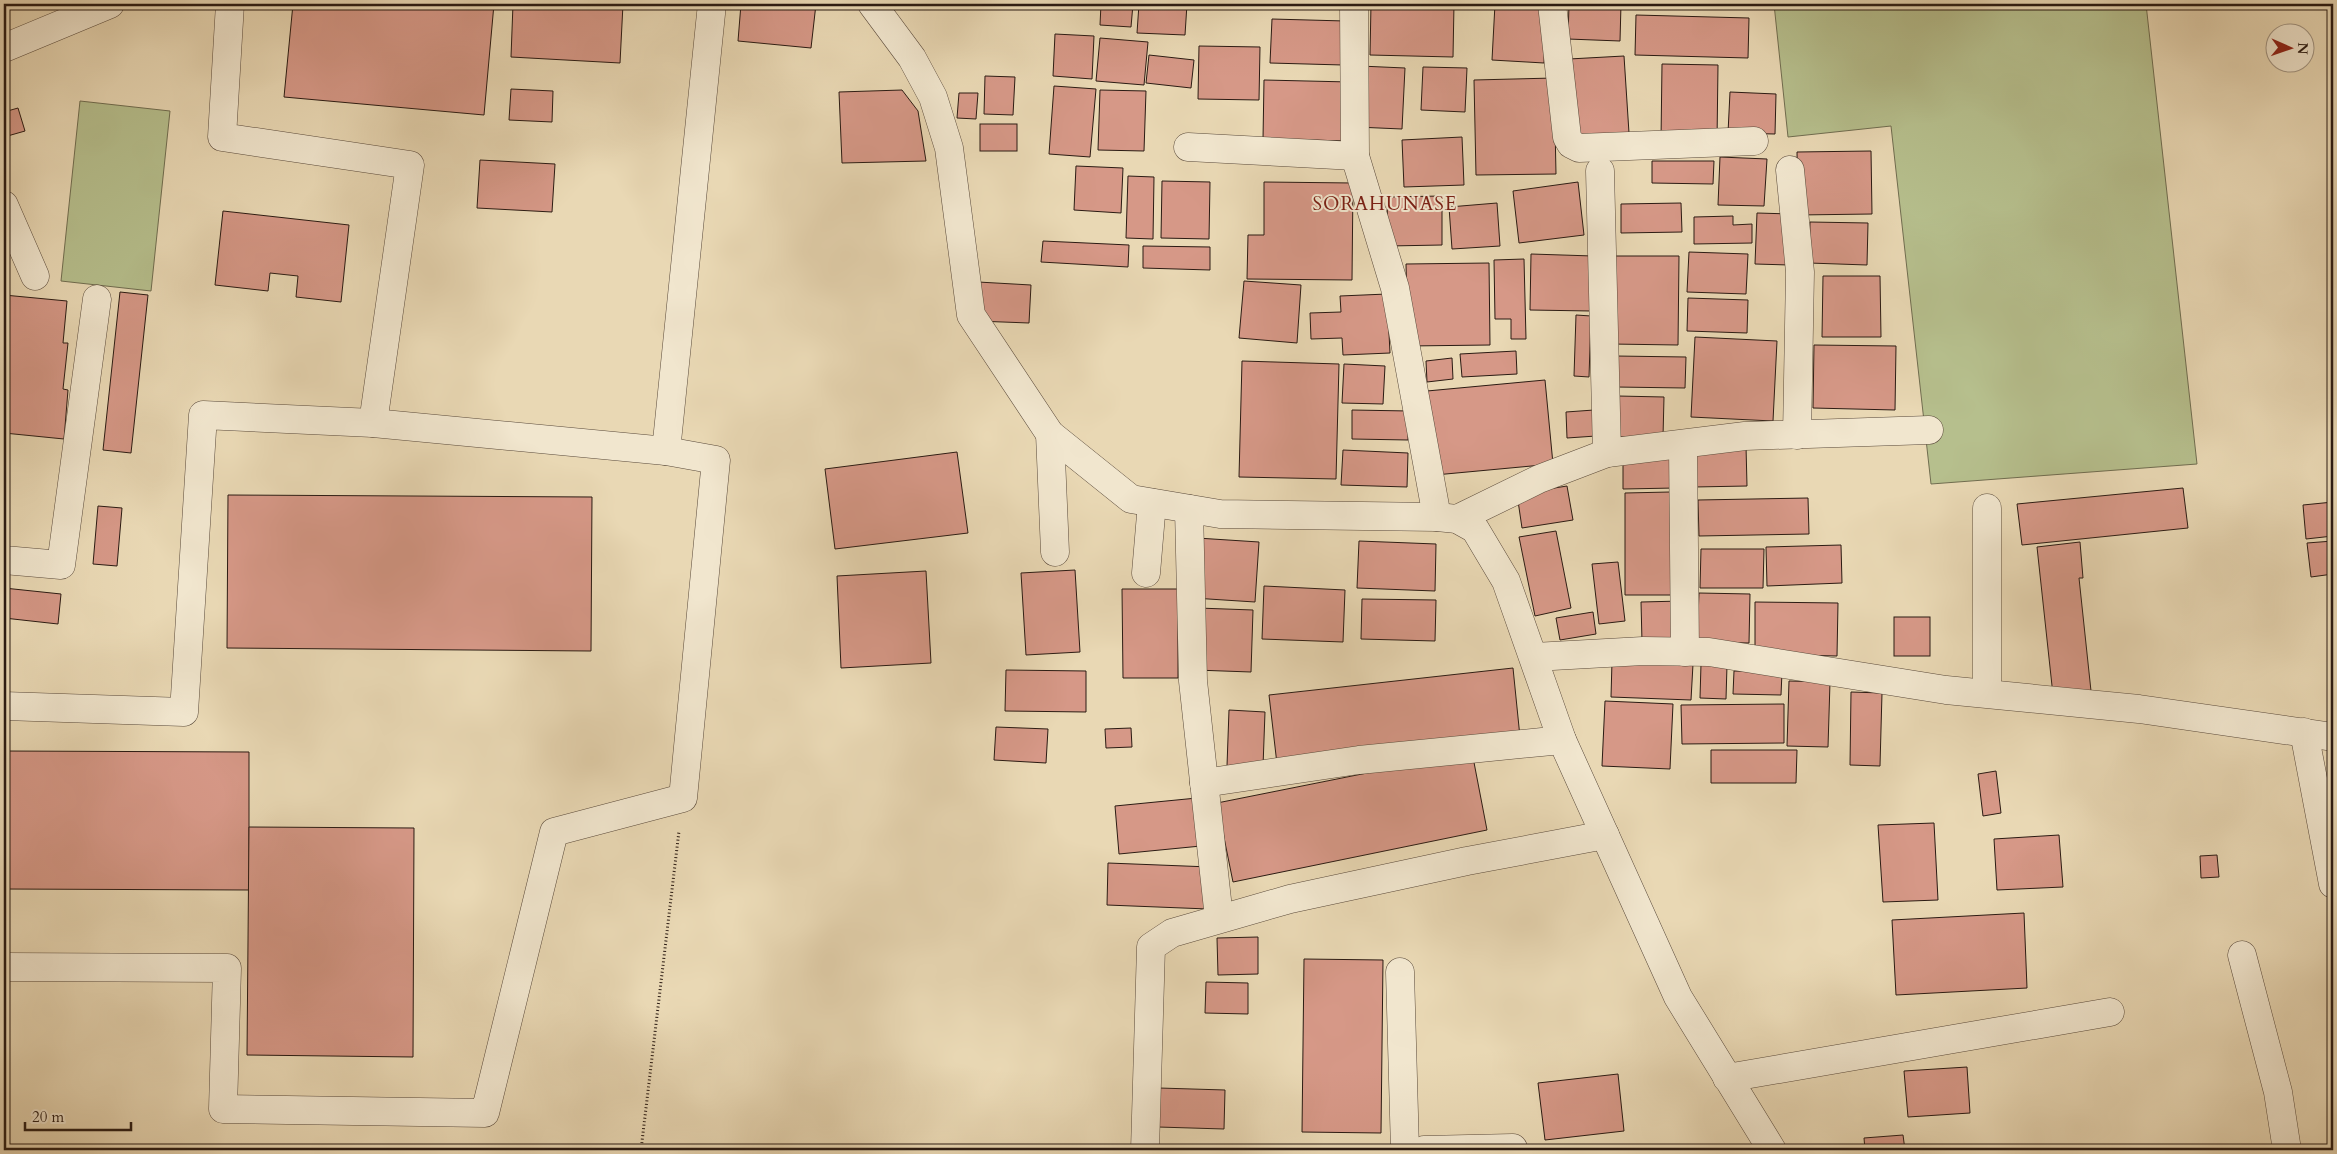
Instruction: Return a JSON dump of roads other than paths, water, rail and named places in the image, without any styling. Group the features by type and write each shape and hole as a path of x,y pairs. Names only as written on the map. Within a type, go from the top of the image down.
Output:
{"street":[{"path":"4,48 110,4"},
{"path":"230,4 222,137 410,165 373,423"},
{"path":"666,451 712,4"},
{"path":"872,4 912,58 933,97 949,148 970,315 1050,434 1131,499 1220,514 1447,518 1475,529 1506,581 1562,740 1678,997 1772,1150"},
{"path":"1354,4 1355,156 1395,288 1447,518"},
{"path":"1552,4 1567,137 1571,144 1579,148 1754,141"},
{"path":"1188,147 1355,156"},
{"path":"1790,170 1800,272 1797,435"},
{"path":"1600,171 1607,453"},
{"path":"4,205 35,276"},
{"path":"4,560 62,565 97,299"},
{"path":"4,706 184,712 203,415 373,423 666,451 716,460 683,798 554,832 485,1113 223,1109 227,968 4,967"},
{"path":"1447,518 1607,453 1745,436 1929,430"},
{"path":"1050,434 1055,552"},
{"path":"1682,445 1685,652"},
{"path":"1146,573 1152,503"},
{"path":"1986,508 1987,692"},
{"path":"1189,509 1193,681 1219,918"},
{"path":"1534,657 1643,651 1709,652 1946,690 1987,692 2139,708 2333,737"},
{"path":"2304,732 2333,884"},
{"path":"1204,783 1360,760 1562,740"},
{"path":"1145,1150 1151,947 1172,933 1290,899 1467,861 1605,836"},
{"path":"2242,955 2278,1092 2287,1150"},
{"path":"1400,972 1405,1150"},
{"path":"1727,1078 2110,1012"},
{"path":"1424,1150 1512,1148 1513,1150"}],"district":[{"name":"SORAHUNASE","path":"1385,203"}]}
